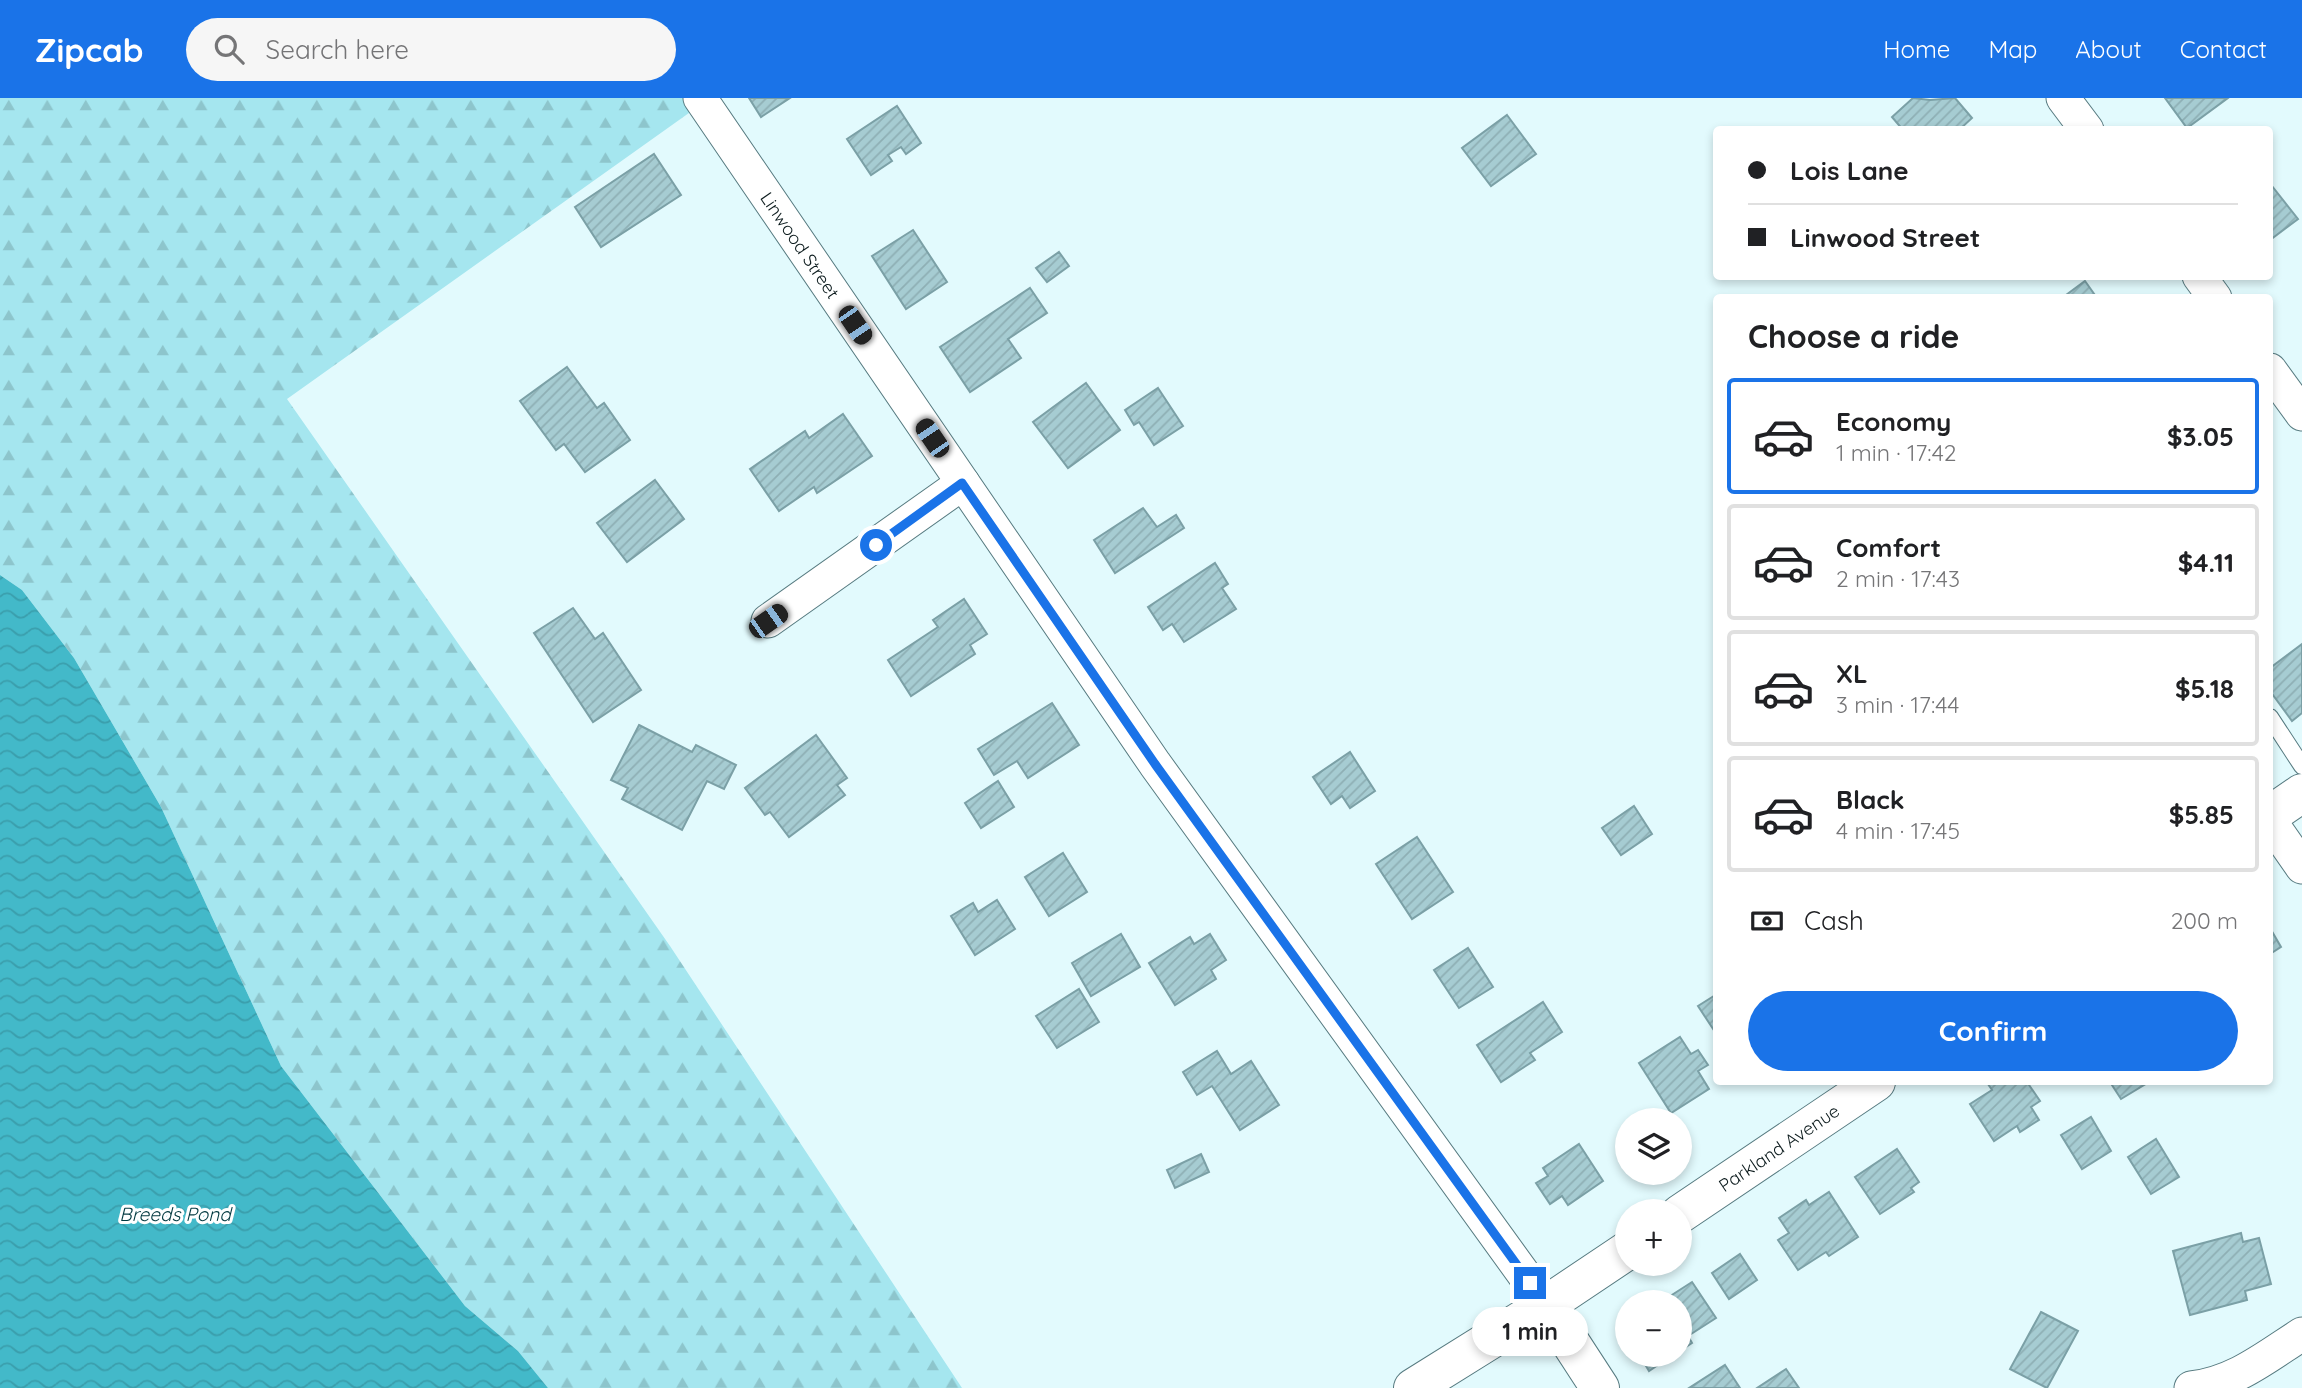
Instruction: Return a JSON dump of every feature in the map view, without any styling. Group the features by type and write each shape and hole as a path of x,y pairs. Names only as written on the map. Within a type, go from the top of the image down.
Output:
{"main road":[{"path":"2273,813 2302,793"},
{"name":"Parkland Avenue","path":"1692,1206 1872,1085"},
{"path":"1413,1388 1615,1259"},
{"name":"Linwood Street","path":"1546,1305 1600,1388"}],"street":[{"name":"Linwood Street","path":"700,98 1155,764 1546,1305"},
{"path":"2063,98 2084,126"},
{"path":"2273,374 2302,414"},
{"path":"768,621 962,483"},
{"path":"2273,825 2302,867"},
{"path":"2191,1388 2204,1387 2240,1374 2302,1334"}],"lane":[{"path":"2273,722 2302,766"}],"green space":[{"path":"0,98 710,98 287,399 670,946 962,1388 548,1388 518,1351 465,1306 281,1066 161,807 74,658 22,590 0,575"}],"water":[{"name":"Breeds Pond","path":"0,575 22,590 74,658 161,807 281,1066 465,1306 518,1351 548,1388 0,1388"}],"building":[{"path":"749,98 790,98 761,117"},
{"path":"1913,98 1955,98 1972,118 1963,126 1900,126 1892,117"},
{"path":"2165,98 2228,98 2190,126 2186,126"},
{"path":"897,106 921,143 906,154 901,147 888,155 892,161 871,175 847,139"},
{"path":"1507,115 1536,154 1491,186 1462,148"},
{"path":"654,154 681,195 601,247 575,207"},
{"path":"2273,187 2298,219 2273,238"},
{"path":"913,230 947,282 906,309 872,256"},
{"path":"1059,252 1069,266 1047,282 1036,268"},
{"path":"2085,281 2094,294 2067,294"},
{"path":"1030,288 1047,313 1008,339 1021,358 970,392 940,347"},
{"path":"567,367 597,408 604,403 630,440 585,472 564,444 556,450 520,401"},
{"path":"1086,383 1120,430 1068,468 1033,422"},
{"path":"1158,388 1183,426 1154,445 1139,422 1134,425 1125,410"},
{"path":"843,414 872,456 817,493 814,487 779,511 750,469 805,431 809,438"},
{"path":"655,480 684,519 627,562 597,523"},
{"path":"1143,508 1157,527 1176,515 1184,528 1115,573 1094,540"},
{"path":"1215,563 1228,584 1222,588 1236,609 1184,642 1172,624 1163,630 1148,607"},
{"path":"964,599 987,634 970,645 975,654 911,696 888,660 938,627 933,620"},
{"path":"573,608 595,639 603,633 641,690 593,722 534,633"},
{"path":"2302,644 2302,713 2292,721 2273,695 2273,666"},
{"path":"1052,703 1079,745 1028,778 1017,761 994,775 978,749"},
{"path":"639,725 692,752 696,745 736,765 724,789 707,781 682,830 622,799 628,788 611,780"},
{"path":"816,735 847,778 837,785 845,795 789,837 770,812 765,815 745,788"},
{"path":"1350,752 1375,791 1350,808 1342,796 1331,804 1313,777"},
{"path":"998,781 1014,807 981,828 965,803"},
{"path":"1634,806 1652,834 1621,855 1602,828"},
{"path":"1417,837 1453,892 1412,919 1376,864"},
{"path":"1063,853 1087,892 1049,916 1025,877"},
{"path":"997,900 1015,929 975,955 951,916 973,903 978,912"},
{"path":"2273,933 2281,947 2273,952"},
{"path":"1121,934 1140,967 1091,996 1072,963"},
{"path":"1210,934 1226,960 1211,970 1216,979 1175,1005 1149,963 1190,937 1194,944"},
{"path":"1468,948 1493,987 1459,1008 1434,970"},
{"path":"1079,989 1099,1022 1057,1048 1036,1016"},
{"path":"1713,997 1713,1029 1698,1006"},
{"path":"1543,1002 1562,1032 1530,1053 1535,1060 1501,1082 1477,1045"},
{"path":"1680,1037 1691,1054 1698,1050 1708,1065 1698,1071 1709,1089 1679,1108 1668,1108 1639,1063"},
{"path":"1217,1051 1231,1074 1251,1061 1279,1105 1240,1130 1212,1086 1197,1095 1183,1072"},
{"path":"1989,1085 2029,1085 2040,1101 2031,1107 2039,1120 2020,1132 2017,1126 1994,1141 1970,1104 1992,1090"},
{"path":"2112,1085 2144,1085 2121,1099"},
{"path":"2091,1117 2111,1151 2082,1169 2061,1135"},
{"path":"2156,1139 2179,1177 2151,1194 2128,1157"},
{"path":"1579,1144 1603,1181 1568,1205 1562,1196 1550,1204 1536,1183 1548,1176 1543,1168"},
{"path":"1897,1149 1919,1182 1911,1188 1914,1192 1880,1214 1855,1177"},
{"path":"1201,1154 1209,1172 1175,1188 1167,1170"},
{"path":"1829,1192 1858,1237 1829,1256 1826,1252 1798,1270 1778,1240 1789,1233 1779,1218 1806,1200 1809,1205"},
{"path":"2241,1233 2243,1242 2259,1238 2271,1284 2245,1291 2247,1300 2190,1315 2173,1251"},
{"path":"1740,1254 1757,1280 1729,1299 1712,1273"},
{"path":"1692,1282 1716,1318 1692,1333 1692,1290 1680,1290"},
{"path":"2041,1312 2078,1331 2047,1388 2010,1369"},
{"path":"1725,1365 1740,1388 1689,1388"},
{"path":"1786,1369 1799,1388 1757,1388"}],"route":[{"path":"876,545 962,483 1155,764 1530,1283"}]}
